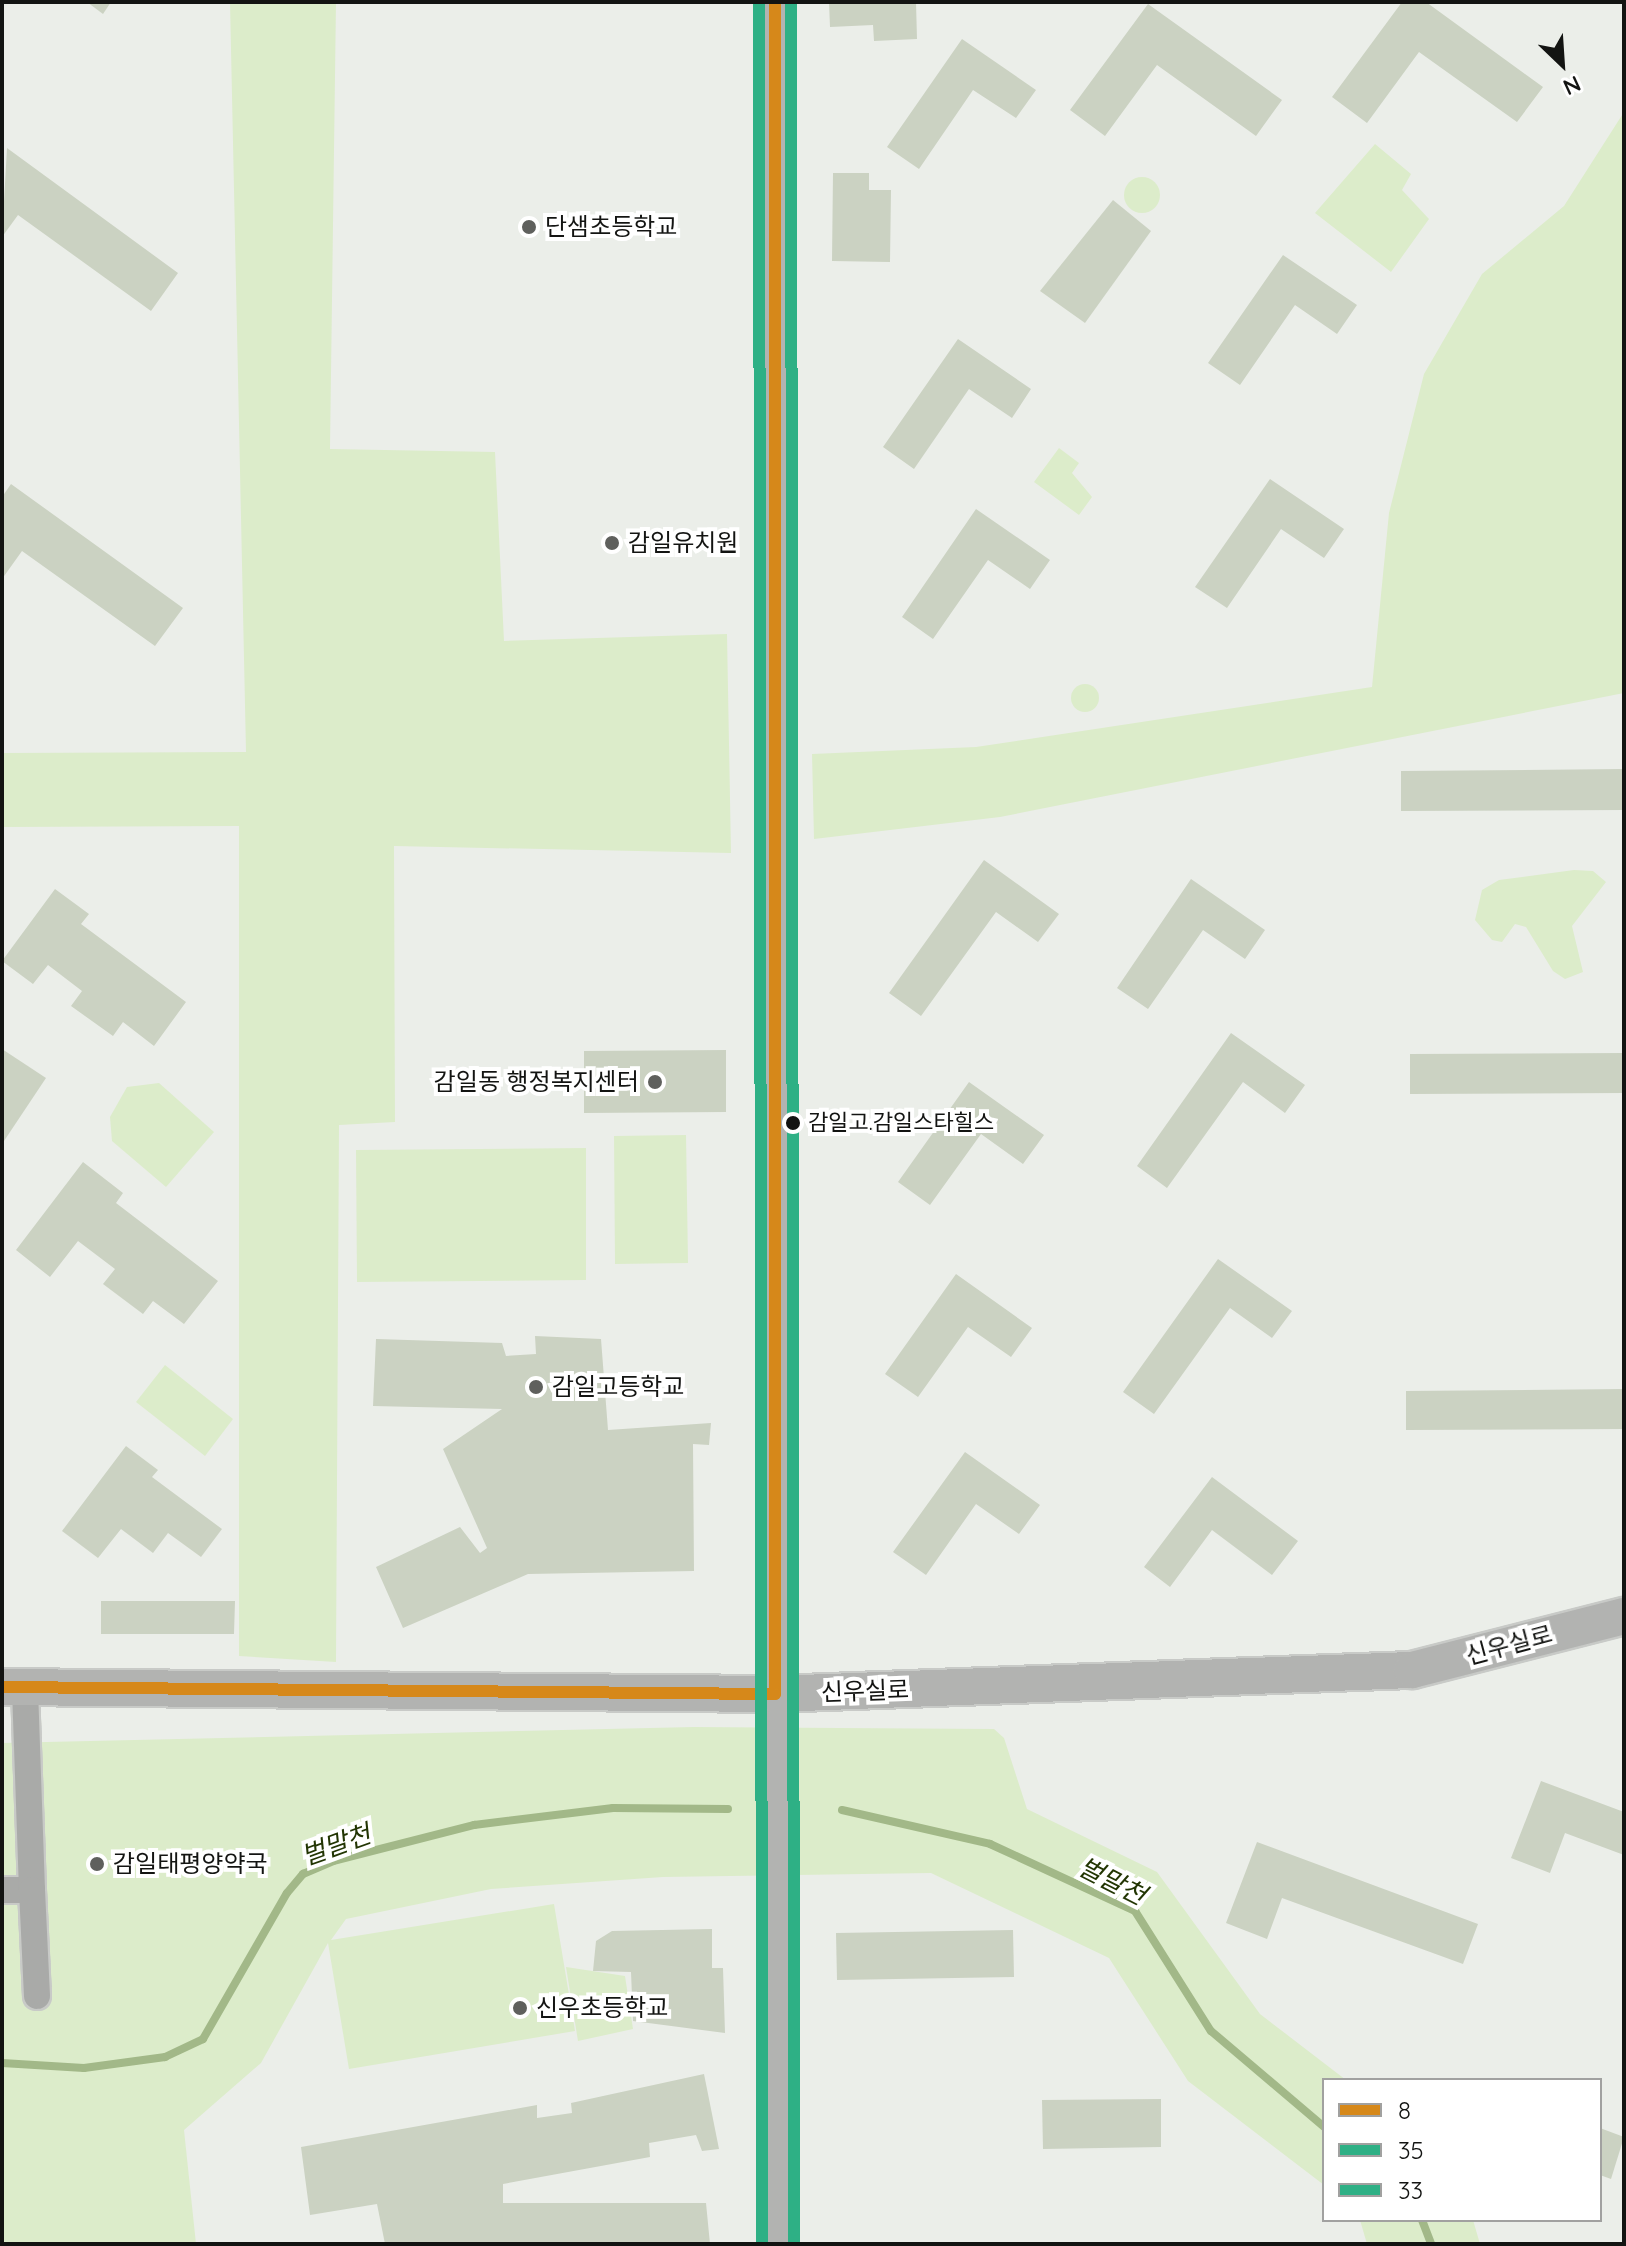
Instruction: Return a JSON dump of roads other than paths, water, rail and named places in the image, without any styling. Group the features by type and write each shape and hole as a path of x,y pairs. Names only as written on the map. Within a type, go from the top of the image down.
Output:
{"street":[{"path":"775,2 778,2244"},
{"name":"신우실로","path":"14,1687 775,1694 1412,1670 1624,1616"},
{"path":"14,1687 32,1890 37,1996"},
{"path":"2,1890 32,1890"}],"waterway":[{"name":"벌말천","path":"2,2063 84,2068 165,2057 203,2039 287,1893 303,1874 333,1861 474,1825 613,1808 728,1809"},
{"name":"벌말천","path":"842,1810 990,1844 1135,1911 1211,2031 1322,2125"},
{"name":"벌말천","path":"1423,2222 1431,2244"}],"place":[{"name":"단샘초등학교","path":"529,227"},
{"name":"감일유치원","path":"612,543"},
{"name":"감일동 행정복지센터","path":"655,1082"},
{"name":"감일고.감일스타힐스","path":"793,1123"},
{"name":"감일고등학교","path":"536,1387"},
{"name":"감일태평양약국","path":"97,1864"},
{"name":"신우초등학교","path":"520,2008"}]}
